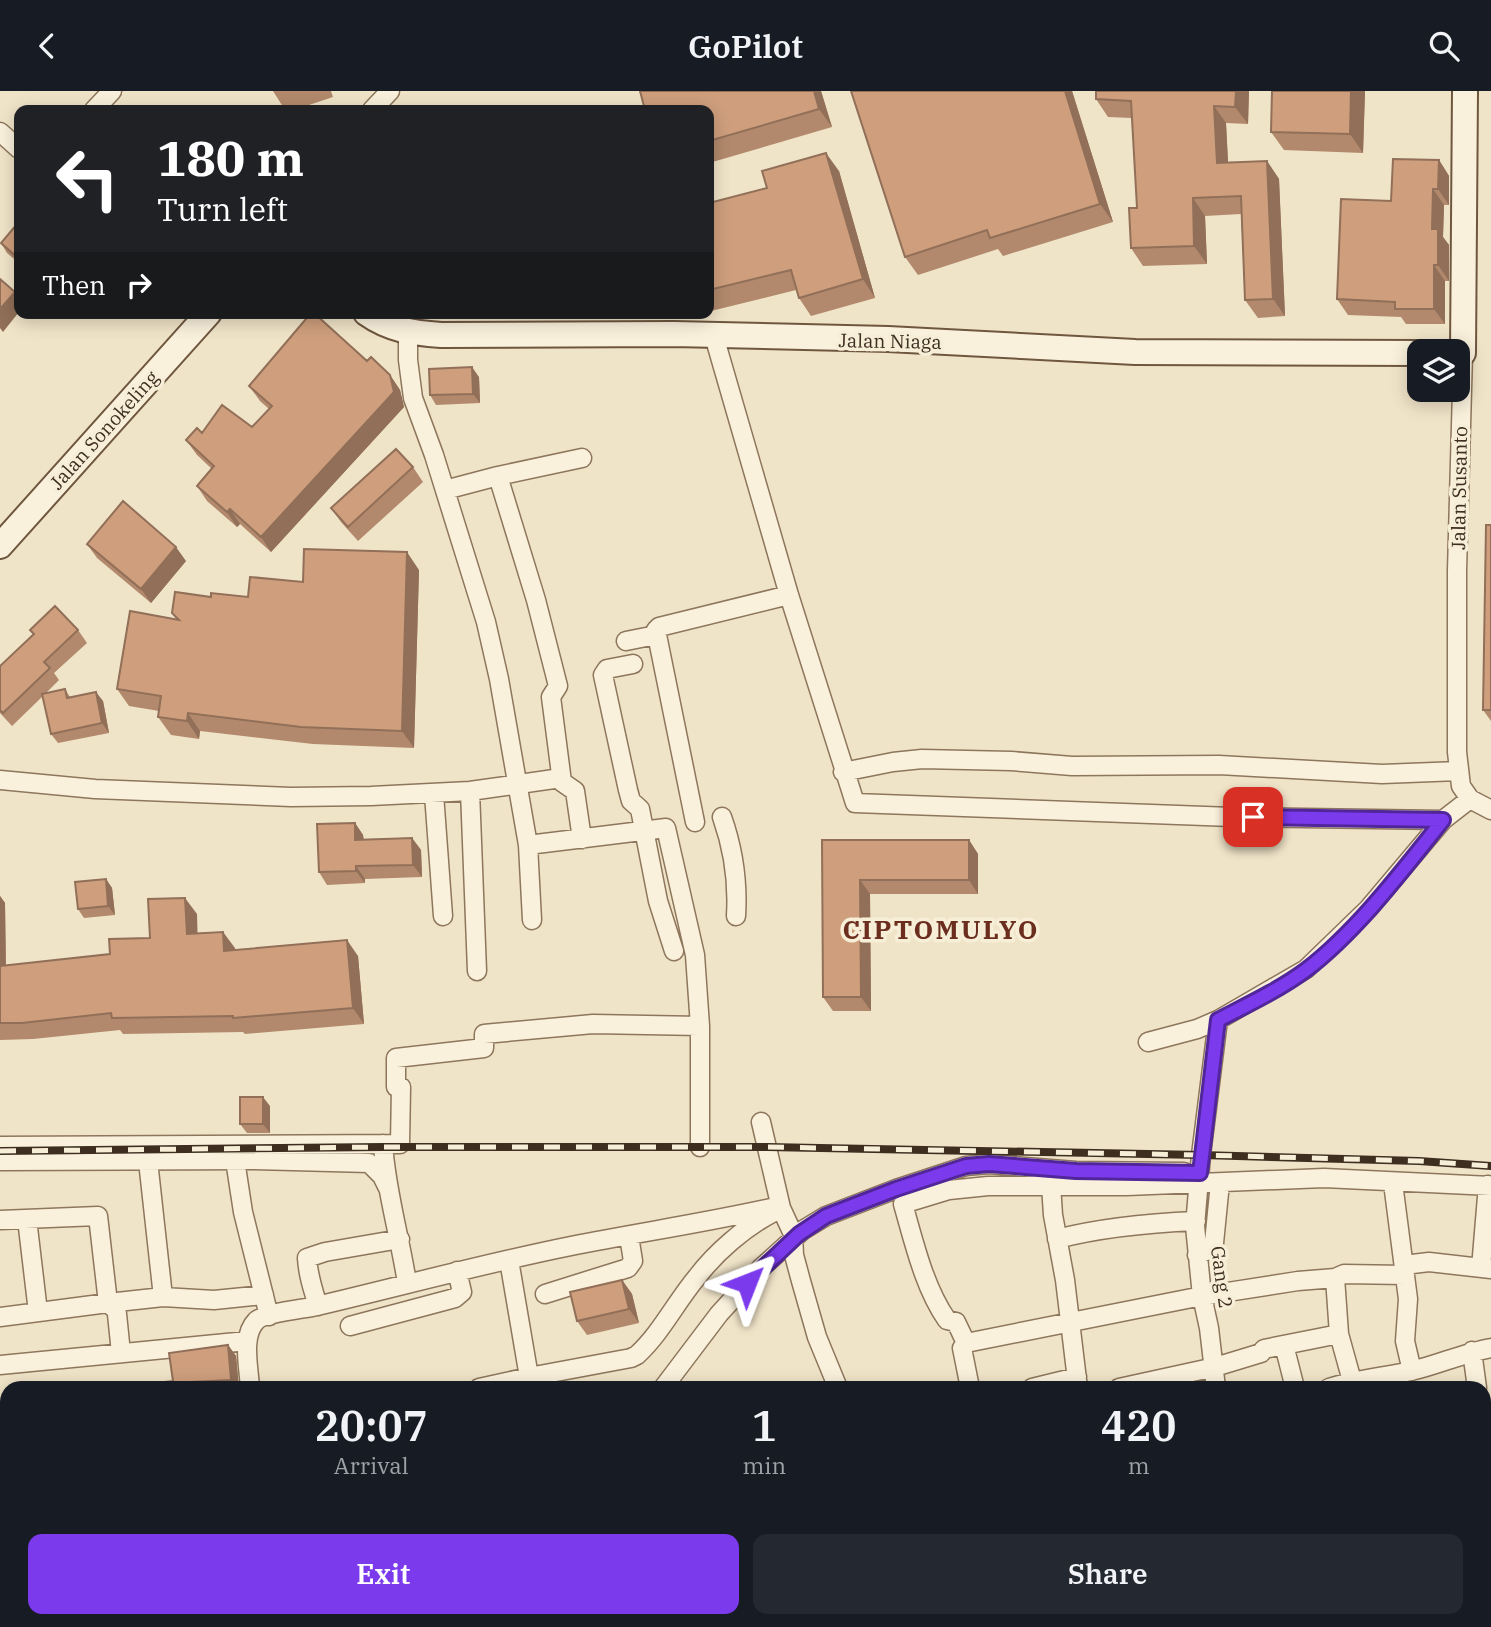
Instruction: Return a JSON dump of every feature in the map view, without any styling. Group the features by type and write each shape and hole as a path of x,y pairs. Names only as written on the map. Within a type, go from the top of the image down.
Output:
{"street":[{"path":"99,105 112,91"},
{"path":"377,105 390,91"},
{"name":"Jalan Susanto","path":"1460,339 1465,91"},
{"path":"0,132 14,145"},
{"name":"Jalan Sonokeling","path":"0,546 201,319"},
{"name":"Jalan Niaga","path":"375,319 408,333 480,336 674,334 888,339 1135,352 1407,353"},
{"path":"408,333 413,398 486,622 499,679 528,845 532,920"},
{"path":"714,336 789,595 855,803 1218,816 1443,820"},
{"name":"Jalan Susanto","path":"1459,402 1457,571 1459,771 1461,786 1470,799"},
{"path":"445,490 582,458"},
{"path":"498,476 536,600 558,686 551,697 561,778 562,782 575,791 582,839"},
{"path":"695,822 656,630 659,627 789,595"},
{"path":"626,641 656,635"},
{"path":"633,664 607,669 603,675 631,801 640,809 658,901 674,951"},
{"path":"843,772 922,759 1011,761 1072,766 1219,765 1382,775 1459,771"},
{"path":"0,781 95,789 291,796 435,794 517,786 561,778"},
{"path":"470,791 477,971"},
{"path":"435,794 443,916"},
{"path":"1148,1042 1196,1030 1291,979 1320,957 1401,872 1443,820 1470,799 1491,810"},
{"path":"722,817 728,834 734,875 736,916"},
{"path":"528,845 666,828 695,955 700,1026 700,1147"},
{"name":"Gang 2","path":"1215,1381 1202,1296 1195,1221 1218,1020"},
{"path":"0,1146 400,1144 396,1058 484,1048 484,1034 593,1024 700,1026"},
{"path":"761,1122 781,1207 794,1238 794,1255 817,1337 835,1381"},
{"path":"383,1143 388,1188 407,1283"},
{"path":"0,1161 235,1160 369,1163 376,1168 388,1188"},
{"path":"235,1160 243,1212 269,1316"},
{"path":"148,1161 163,1297"},
{"path":"668,1381 719,1314 761,1268 794,1238 826,1216 966,1166 989,1164 1200,1177 1220,1182 1324,1178 1490,1186 1486,1268 1429,1262 1405,1270 1344,1274 1335,1278 1202,1296 966,1343 962,1348 969,1381"},
{"path":"966,1343 957,1322 947,1320 938,1305 903,1204 949,1190 988,1186 1126,1186 1200,1177"},
{"path":"1197,1255 1212,1248 1214,1243 1220,1182"},
{"path":"1393,1183 1408,1299 1405,1341 1412,1371"},
{"path":"1051,1185 1077,1381"},
{"path":"250,1381 247,1342 254,1322 259,1317 318,1306 509,1260 781,1207"},
{"path":"511,1381 637,1355 667,1320 698,1274 738,1234 781,1207"},
{"path":"0,1220 98,1216 108,1304 116,1310 121,1353"},
{"path":"27,1219 38,1312"},
{"path":"1057,1239 1142,1224 1195,1221"},
{"path":"545,1294 628,1268 633,1261 629,1236"},
{"path":"318,1306 309,1279 307,1258 325,1252 400,1239"},
{"path":"509,1260 529,1377"},
{"path":"350,1326 455,1298 462,1292 457,1271"},
{"path":"1335,1278 1339,1333 1352,1381 1412,1371 1472,1351 1491,1348"},
{"path":"0,1317 163,1297 214,1300 264,1295"},
{"path":"1151,1381 1214,1367 1261,1353 1264,1349 1339,1333"},
{"path":"0,1365 247,1342"},
{"path":"1284,1345 1293,1381"},
{"path":"1472,1351 1477,1381"}],"building":[{"path":"640,91 814,91 819,109 714,140 714,105 644,105"},
{"path":"851,91 1065,91 1100,204 990,238 987,230 905,257"},
{"path":"1096,91 1236,91 1235,107 1214,106 1217,163 1267,161 1273,299 1245,300 1241,196 1193,198 1194,246 1131,248 1129,208 1137,208 1131,101 1096,99"},
{"path":"1272,91 1351,91 1350,134 1271,132"},
{"path":"826,153 863,279 799,298 791,270 714,289 714,202 767,188 762,171"},
{"path":"1393,159 1439,160 1438,189 1433,189 1432,229 1438,229 1438,265 1434,265 1434,309 1395,309 1395,302 1337,299 1341,199 1391,201"},
{"path":"14,228 14,255 1,243"},
{"path":"0,279 14,293 0,309"},
{"path":"306,319 321,319 367,361 371,357 390,375 394,392 261,537 230,509 227,512 197,486 214,466 186,440 197,428 202,433 222,405 252,427 272,406 249,386"},
{"path":"472,367 473,394 430,395 429,369"},
{"path":"396,449 413,467 348,527 331,508"},
{"path":"123,501 176,547 141,589 87,544"},
{"path":"1486,525 1491,525 1491,710 1483,710"},
{"path":"304,549 407,552 402,731 301,727 188,713 187,721 158,717 161,696 117,689 130,611 179,620 172,613 175,592 211,597 211,593 248,597 250,577 303,582"},
{"path":"55,606 78,630 44,662 50,668 3,713 0,710 0,666 34,634 30,630"},
{"path":"65,689 67,698 96,692 102,723 51,734 42,694"},
{"path":"355,823 355,840 412,838 413,865 356,866 356,871 319,872 317,824"},
{"path":"822,840 969,840 969,880 860,880 861,997 823,997"},
{"path":"106,879 108,906 78,909 75,882"},
{"path":"185,898 187,934 223,932 224,951 347,940 353,1008 233,1018 112,1018 111,1013 0,1023 0,966 110,954 109,939 150,938 148,899"},
{"path":"240,1097 263,1097 263,1124 240,1124"},
{"path":"622,1280 629,1309 577,1321 570,1292"},
{"path":"228,1345 231,1380 173,1381 169,1353"}],"railway":[{"path":"0,1151 767,1147 1201,1155 1419,1161 1491,1166"}],"district":[{"name":"CIPTOMULYO","path":"941,930"}],"route":[{"path":"747,1283 803,1230 826,1216 966,1166 989,1164 1076,1171 1200,1173 1200,1155 1218,1020 1257,1000 1320,957 1368,909 1443,820 1253,817"}]}
